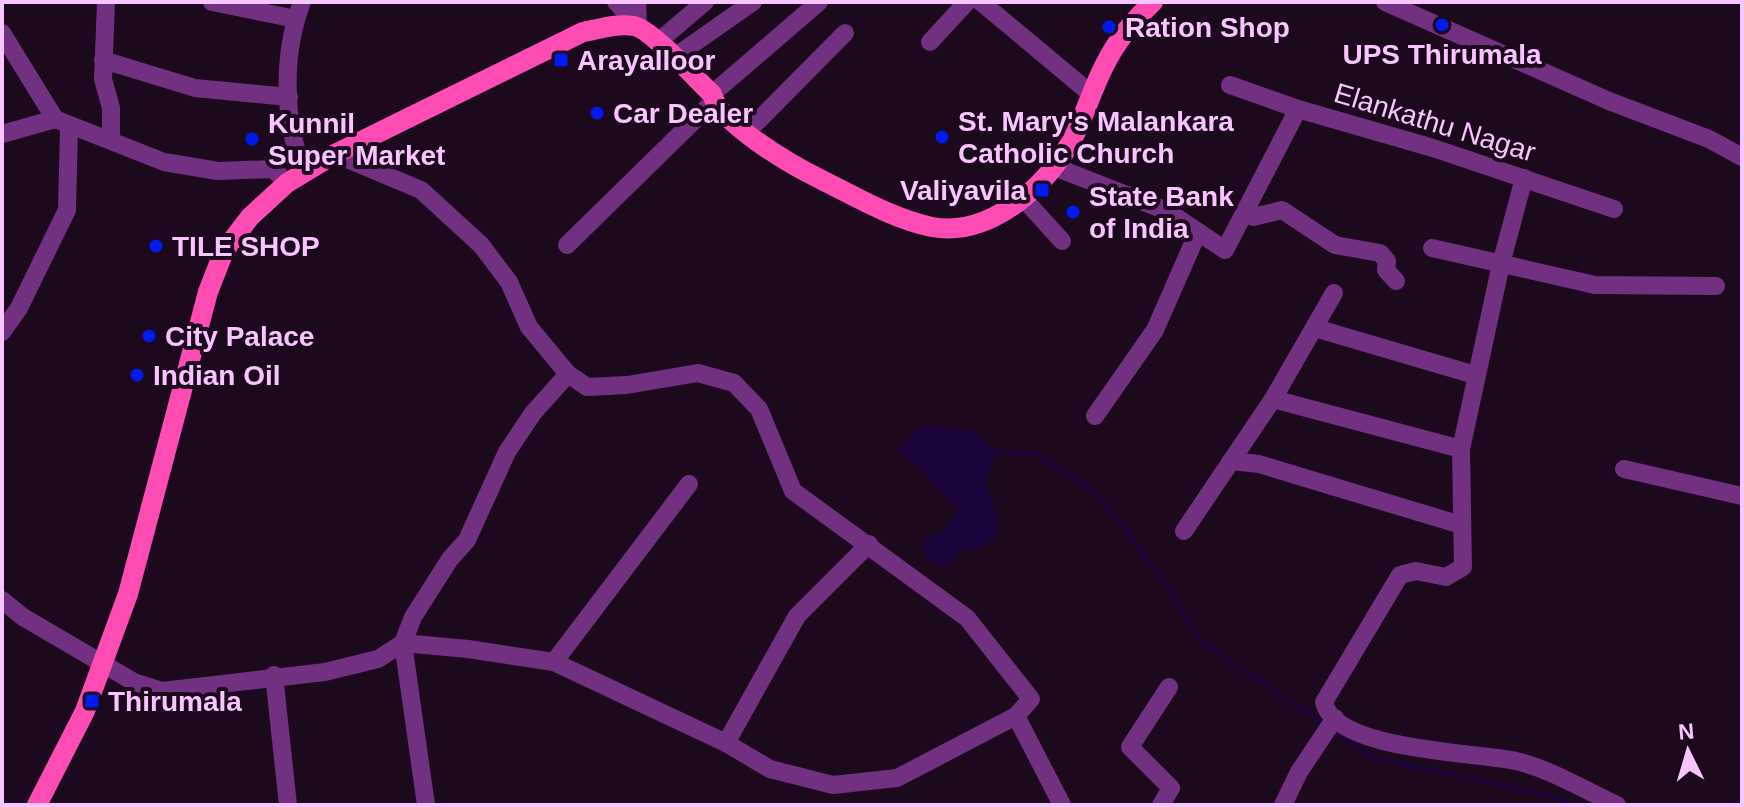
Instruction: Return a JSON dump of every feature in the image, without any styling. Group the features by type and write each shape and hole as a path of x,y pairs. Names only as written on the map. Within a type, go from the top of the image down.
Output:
{"main road":[{"path":"37,805 85,711 128,594 208,292 224,251 250,217 295,178 335,154 583,32 619,25 638,26 659,41 747,132 801,170 898,217 952,229 992,217 1023,198 1055,167 1075,133 1090,93 1123,34 1153,2"}],"street":[{"path":"106,2 103,79 111,108 111,139"},
{"path":"2,134 62,123 111,139 164,162 218,171 273,169 295,178 289,97 299,10 212,2"},
{"path":"616,2 638,26"},
{"path":"637,2 638,26"},
{"path":"659,41 705,2"},
{"path":"673,58 753,2"},
{"path":"567,245 713,97 819,2"},
{"path":"930,42 967,2"},
{"path":"981,2 1090,93"},
{"path":"1385,2 1742,157"},
{"path":"2,33 62,123 67,210 11,305 2,332"},
{"path":"747,132 845,33"},
{"path":"103,60 195,88 289,97"},
{"path":"1230,85 1298,109"},
{"name":"Elankathu Nagar","path":"1055,167 1167,211 1225,250 1298,109 1524,178 1614,209"},
{"path":"335,154 421,190 481,245 509,282 529,327 568,374 587,387 627,385 698,373 734,383 759,409 793,491 967,618 1031,699 1016,716 897,778 833,785 770,769 726,743 554,662 403,643"},
{"path":"1524,178 1475,375 1461,449 1464,560 1461,571 1446,577 1405,571 1386,593 1327,692 1326,710 1368,737 1517,761 1617,805"},
{"path":"1023,198 1062,241"},
{"path":"1246,212 1253,217 1282,210 1335,245 1380,253 1387,261 1386,270 1396,281"},
{"path":"1095,416 1155,330 1198,232"},
{"path":"1432,248 1595,285 1716,286"},
{"path":"1184,531 1273,399 1334,293"},
{"path":"1315,328 1475,375"},
{"path":"2,600 23,617 134,682 162,691 182,691 274,675 325,672 378,659 403,643 428,594 467,540 507,452 533,413 568,374"},
{"path":"1273,399 1461,449"},
{"path":"1231,461 1259,464 1461,525"},
{"path":"1624,469 1742,496"},
{"path":"554,662 689,484"},
{"path":"726,743 797,616 869,544"},
{"path":"403,643 426,805"},
{"path":"274,675 288,805"},
{"path":"1161,805 1171,788 1130,747 1169,687"},
{"path":"1016,716 1062,805"},
{"path":"1283,805 1299,772 1335,718"}],"shaded area":[{"path":"923,426 975,432 995,453 986,484 998,521 996,537 974,551 962,548 948,567 931,562 922,551 926,537 942,533 958,510 920,469 896,450"}],"waterway":[{"path":"988,451 1035,454 1096,492 1166,584 1201,642 1319,721"},
{"path":"1339,734 1373,758 1561,798 1570,805"}],"place":[{"name":"UPS Thirumala","path":"1442,25"},
{"name":"Ration Shop","path":"1109,27"},
{"name":"Arayalloor","path":"561,60"},
{"name":"Car Dealer","path":"597,113"},
{"name":"St. Mary's Malankara Catholic Church","path":"942,137"},
{"name":"Kunnil Super Market","path":"252,139"},
{"name":"Valiyavila","path":"1042,190"},
{"name":"State Bank of India","path":"1073,212"},
{"name":"TILE SHOP","path":"156,246"},
{"name":"City Palace","path":"149,336"},
{"name":"Indian Oil","path":"137,375"},
{"name":"Thirumala","path":"92,701"}]}
